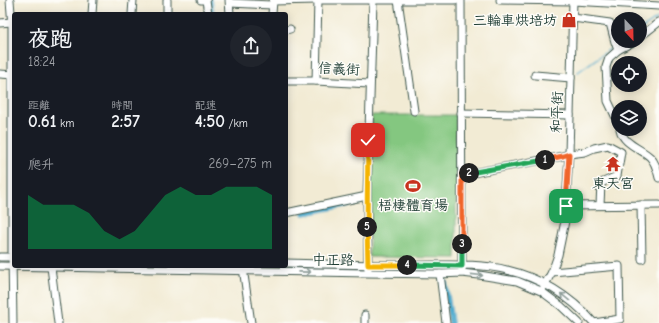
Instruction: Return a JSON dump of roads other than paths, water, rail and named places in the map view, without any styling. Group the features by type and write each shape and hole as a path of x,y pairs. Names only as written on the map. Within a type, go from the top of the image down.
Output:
{"street":[{"path":"10,0 12,16"},
{"path":"92,12 93,0"},
{"path":"132,12 133,0"},
{"path":"167,0 167,12"},
{"path":"201,0 206,0 208,12"},
{"path":"316,81 318,0"},
{"path":"369,84 373,0"},
{"path":"398,0 414,111"},
{"path":"272,12 273,1 456,0"},
{"path":"461,0 462,269"},
{"path":"500,0 573,1 659,6"},
{"name":"和平街","path":"541,291 552,272 558,255 565,220 569,154 573,1"},
{"path":"230,12 229,2 272,5"},
{"path":"573,18 610,23 618,50"},
{"path":"647,31 659,22"},
{"path":"0,23 12,24"},
{"path":"611,107 608,101 606,67 609,58 622,48"},
{"path":"0,74 12,75"},
{"path":"535,75 571,78"},
{"name":"信義街","path":"288,81 369,84 367,196 368,273"},
{"path":"461,113 570,115"},
{"path":"622,136 650,158 656,167 659,178"},
{"path":"600,206 601,183 618,176 621,152 631,144"},
{"path":"462,174 585,152 594,148 608,145 621,152"},
{"path":"288,213 367,196"},
{"path":"641,205 642,259"},
{"path":"566,206 659,205"},
{"path":"0,258 12,257"},
{"name":"中正路","path":"288,263 462,269 506,269 546,283 585,313 594,323"},
{"name":"中正路","path":"0,266 12,266"},
{"path":"552,272 618,266 620,319 594,323"},
{"path":"13,268 14,323"},
{"path":"52,268 58,323"},
{"path":"243,268 251,323"},
{"name":"中正路","path":"243,268 440,274 462,269 516,281 541,291 561,306 579,323"},
{"path":"440,274 446,323"},
{"path":"365,315 365,323"}],"waterway":[{"path":"210,0 212,12"},
{"path":"647,25 659,17"},
{"path":"578,72 611,48"},
{"path":"304,213 359,202"},
{"path":"445,282 451,323"}],"place":[{"name":"三輪車烘培坊","path":"569,20"},
{"name":"東天宮","path":"613,164"},
{"name":"梧棲體育場","path":"413,186"}]}
